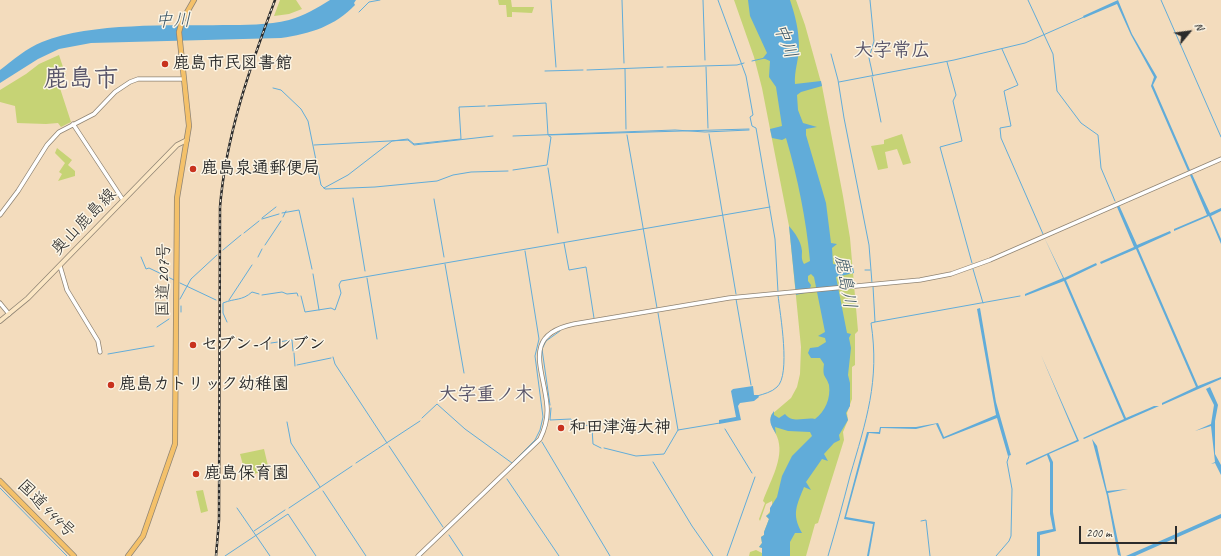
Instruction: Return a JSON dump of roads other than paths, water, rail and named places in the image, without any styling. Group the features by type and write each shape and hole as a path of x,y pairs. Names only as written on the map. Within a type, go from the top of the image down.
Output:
{"highway":[{"name":"国道207号","path":"128,556 142,536 175,444 177,392 177,198 187,140 189,117 179,42 181,23 194,0"},
{"name":"国道444号","path":"0,481 74,556"}],"main road":[{"name":"奥山鹿島線","path":"0,321 28,298 177,145 187,140"}],"street":[{"path":"0,215 18,191 54,136 72,124 94,114 115,92 130,82 138,80 184,80"},
{"path":"72,124 124,200"},
{"path":"418,556 540,439 545,425 547,407 539,356 540,347 548,334 562,327 722,299 903,282 951,274 971,267 1221,159"},
{"path":"60,266 67,290 98,341 100,352"},
{"path":"0,303 10,314"}],"water":[{"path":"330,0 356,0 354,3 355,5 330,24 302,34 281,38 91,43 59,49 38,59 0,83 0,70 15,58 42,42 62,36 84,31 131,26 248,25 273,23 300,16"},
{"name":"中川","path":"748,0 790,0 794,11 799,41 795,84 821,81 822,86 801,92 797,95 798,110 803,123 817,127 806,129 806,135 826,203 831,243 837,244 832,248 833,264 853,267 854,273 836,277 847,333 851,334 849,338 851,348 848,375 850,383 850,406 846,413 848,420 839,435 840,440 834,443 824,454 828,461 822,459 806,482 811,490 804,487 796,510 797,520 802,533 795,533 790,542 790,556 762,556 762,548 759,547 762,543 761,537 764,535 769,519 766,516 770,513 770,508 777,497 782,476 792,456 812,436 810,432 788,431 775,427 776,434 770,420 774,411 774,415 779,418 785,414 792,419 815,419 822,413 828,400 829,385 824,374 824,364 820,358 811,358 808,353 810,348 818,347 826,342 825,338 818,336 825,332 814,277 811,274 808,276 808,281 811,285 809,292 796,295 789,226 799,241 804,264 810,261 804,214 786,138 782,140 772,138 770,129 782,126 776,87 769,77 770,61 763,58 767,53 750,16"},
{"path":"1118,0 1132,34 1157,77 1153,85 1190,170 1188,171 1151,86 1154,77 1131,35 1117,4 1084,18 1083,16"},
{"path":"1192,174 1210,213 1221,208 1221,211 1211,216 1221,239 1221,244 1209,216 1174,231 1174,229 1207,215 1190,175"},
{"path":"1119,205 1137,245 1170,231 1171,233 1138,248 1198,386 1221,377 1221,379 1162,405 1162,403 1196,387 1136,249 1101,264 1100,262 1134,247 1117,207"},
{"path":"1044,237 1064,278 1096,263 1097,265 1066,280 1126,418 1154,406 1159,406 1084,439 1083,438 1124,419 1064,281 1025,296 1025,294 1063,278"},
{"path":"980,308 996,402 1011,455 1008,456 997,418 943,439 936,424 916,429 881,428 880,434 869,433 846,517 875,522 869,556 867,556 873,524 844,519 867,432 879,432 880,427 916,427 938,423 944,437 996,415 977,309"},
{"path":"1041,355 1079,441 1049,454 1053,462 1053,512 1056,531 1040,535 1040,556 1037,556 1037,532 1053,529 1050,514 1050,463 1047,455 1026,465 1026,463 1077,440"},
{"path":"753,386 754,395 758,395 759,397 754,401 740,403 738,406 741,420 719,424 719,420 736,417 731,391 733,389"},
{"path":"1210,387 1218,405 1215,421 1215,454 1221,465 1221,475 1215,463 1211,464 1215,462 1211,426 1195,431 1211,424 1214,405 1206,389"},
{"path":"1092,439 1097,446 1107,491 1128,489 1108,493 1121,556 1118,555 1107,496"},
{"path":"1221,514 1221,518 1135,556 1126,556"}],"waterway":[{"path":"359,12 369,2 380,0"},
{"path":"551,0 556,67"},
{"path":"622,0 624,63"},
{"path":"703,0 705,60"},
{"path":"718,0 746,76 753,115 750,117 752,126 756,128 775,239 778,292"},
{"path":"870,0 874,41 869,58 873,76"},
{"path":"1028,0 1053,54 1057,91 1081,123 1098,135 1101,168 1115,201"},
{"path":"1161,0 1221,137"},
{"path":"839,82 954,60 1025,43 1084,17"},
{"path":"1002,49 1018,85 1004,91 1011,126 1000,128 1001,138 1043,234"},
{"path":"831,54 838,80 869,245 872,283"},
{"path":"752,61 765,58"},
{"path":"947,62 956,95 953,101 962,141 940,147 972,263"},
{"path":"667,67 737,65 744,63"},
{"path":"587,70 663,67"},
{"path":"706,67 708,128"},
{"path":"625,69 626,129"},
{"path":"545,71 583,70"},
{"path":"872,77 881,122"},
{"path":"273,88 281,90 301,109 308,121 321,185 325,189 375,187 437,181 453,175 471,172 508,171"},
{"path":"488,106 546,103 548,135 749,129"},
{"path":"324,188 348,175 392,141 408,139 414,144 461,139 459,107 485,106"},
{"path":"513,136 675,130 705,132 749,130"},
{"path":"709,134 736,294"},
{"path":"627,135 657,308"},
{"path":"314,145 408,140 414,145 493,136"},
{"path":"513,170 547,165 551,137 549,136"},
{"path":"548,168 558,233"},
{"path":"353,198 365,271"},
{"path":"434,199 444,257"},
{"path":"262,218 276,207"},
{"path":"301,296 305,312 331,308 335,310 341,293 339,285 341,281 770,207"},
{"path":"282,213 299,210 312,269"},
{"path":"283,217 286,211"},
{"path":"262,219 279,214"},
{"path":"244,233 259,221"},
{"path":"265,245 281,221"},
{"path":"223,250 241,235"},
{"path":"564,243 569,270 586,267 594,318"},
{"path":"258,257 262,249"},
{"path":"422,418 437,404 465,429 512,463 535,440 540,430 543,417 535,356 539,339 525,251"},
{"path":"180,299 191,279 217,255"},
{"path":"141,257 146,269 149,268 174,280"},
{"path":"445,264 464,373"},
{"path":"229,300 252,265"},
{"path":"973,269 983,303"},
{"path":"865,270 870,270"},
{"path":"313,274 319,310"},
{"path":"367,278 377,339"},
{"path":"180,283 216,300"},
{"path":"828,556 870,401 874,364 871,323 875,322 873,286"},
{"path":"227,322 223,313 223,303 242,298 252,292 259,294"},
{"path":"262,295 282,292 287,294 297,293 298,296"},
{"path":"757,396 775,389 781,380 784,344 778,295"},
{"path":"875,322 1020,296"},
{"path":"736,299 751,385"},
{"path":"181,306 181,312"},
{"path":"658,313 678,430"},
{"path":"157,327 169,319"},
{"path":"550,405 542,349 546,341 560,331"},
{"path":"271,343 292,340 293,351"},
{"path":"108,354 154,346"},
{"path":"294,353 295,366"},
{"path":"333,357 335,364 387,443"},
{"path":"297,365 331,358"},
{"path":"551,408 550,420 571,419 578,426 591,425"},
{"path":"356,463 420,421"},
{"path":"287,422 291,443 320,487"},
{"path":"604,448 636,456 664,454 678,430 720,423"},
{"path":"592,428 593,444 601,448"},
{"path":"725,429 752,473"},
{"path":"542,442 610,556"},
{"path":"389,446 443,527"},
{"path":"996,556 1009,541 1011,536 1012,489 1007,462 1009,456"},
{"path":"653,462 692,526 713,556"},
{"path":"289,508 352,466"},
{"path":"727,556 755,477"},
{"path":"507,479 559,556"},
{"path":"0,488 67,556"},
{"path":"323,491 366,556"},
{"path":"237,508 270,556"},
{"path":"254,531 285,510"},
{"path":"225,556 288,514 316,556"},
{"path":"921,521 926,520 930,556"},
{"path":"449,535 463,556"},
{"path":"1174,538 1176,544"}],"railway":[{"path":"216,556 219,520 220,207 223,180 233,128 248,76 275,0"}],"place":[{"name":"鹿島市民図書館","path":"165,64"},
{"name":"鹿島泉通郵便局","path":"193,169"},
{"name":"セブン-イレブン","path":"193,345"},
{"name":"鹿島カトリック幼稚園","path":"111,385"},
{"name":"和田津海大神","path":"561,428"},
{"name":"鹿島保育園","path":"196,474"}],"district":[{"name":"大字常広","path":"892,51"},
{"name":"鹿島市","path":"81,79"},
{"name":"大字重ノ木","path":"486,395"}],"water label":[{"name":"鹿島川","path":"845,282"}]}
